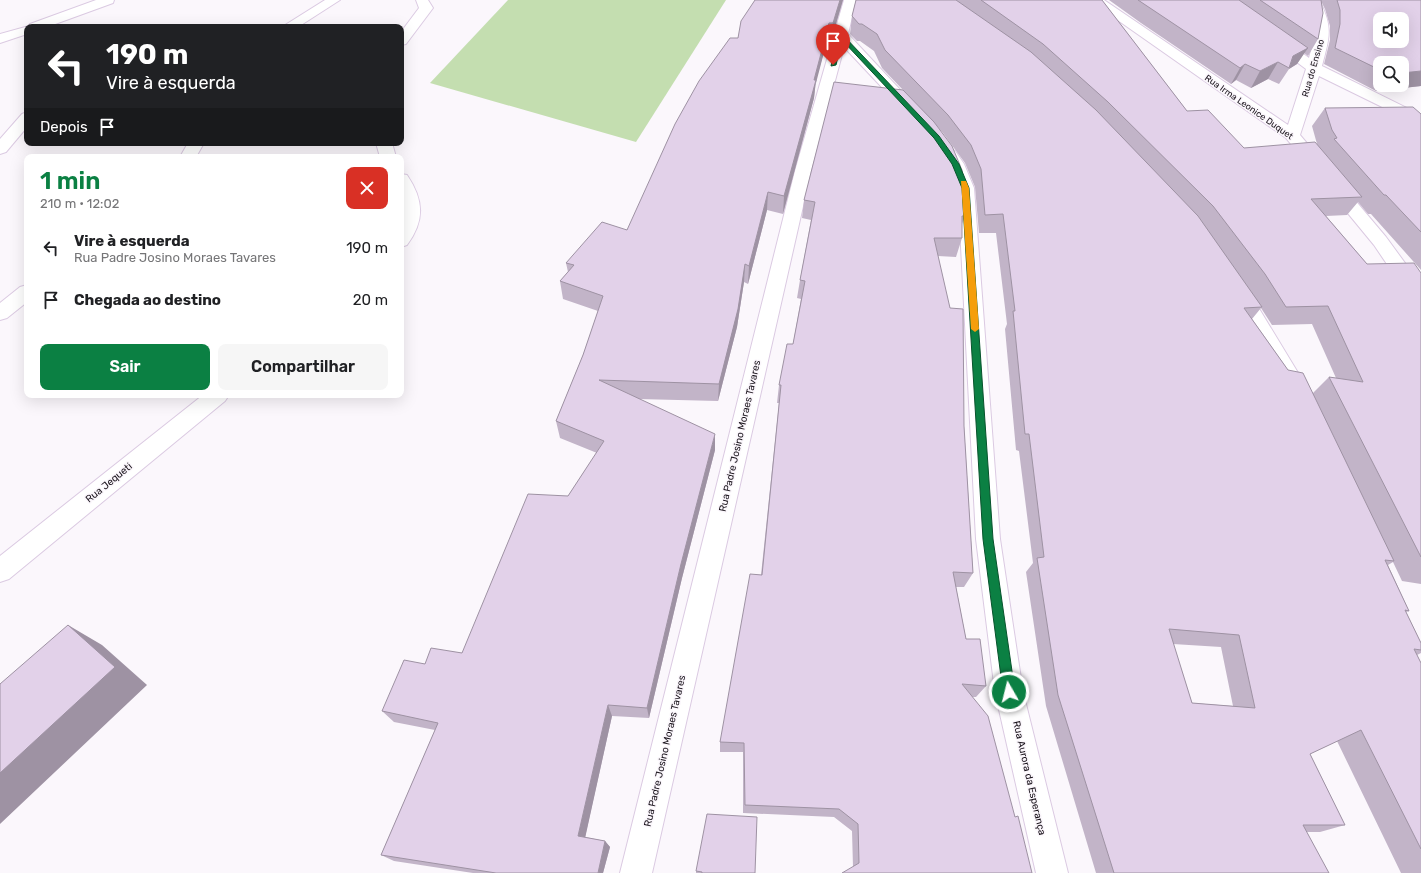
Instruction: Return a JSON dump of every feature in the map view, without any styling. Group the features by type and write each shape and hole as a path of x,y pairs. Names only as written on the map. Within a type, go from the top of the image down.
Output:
{"street":[{"path":"43,24 108,0"},
{"path":"294,24 334,0"},
{"path":"404,37 426,8 422,0"},
{"name":"Rua Padre Josino Moraes Tavares","path":"636,873 801,178 850,0"},
{"name":"Rua Irma Leonice Duquet","path":"1095,0 1292,135 1380,241 1421,299"},
{"name":"Rua do Ensino","path":"1292,135 1314,68 1323,33 1318,10 1313,0"},
{"path":"0,39 24,31"},
{"name":"Rua Aurora da Esperança","path":"841,35 931,131 956,164 966,188 988,539 1009,692 1052,873"},
{"path":"1269,36 1314,68 1421,121"},
{"path":"0,149 7,135 24,120"},
{"path":"404,185 408,191 412,214 404,237"},
{"path":"1230,279 1292,379 1303,400"},
{"path":"0,313 24,294"},
{"name":"Rua Jequeti","path":"0,571 214,398"}],"green space":[{"path":"508,0 726,0 636,142 430,83"}],"building":[{"path":"755,0 840,0 833,23 829,23 814,80 816,80 784,196 768,192 749,266 745,264 738,309 719,384 599,380 715,434 681,564 647,708 608,705 578,836 605,841 598,873 496,873 381,855 438,723 382,711 404,660 425,664 431,648 462,653 528,494 568,496 604,441 556,421 583,355 603,296 560,281 574,265 566,263 602,222 627,230 675,124 699,81 730,38 738,38 741,21"},
{"path":"856,0 956,0 1031,52 1096,110 1198,216 1262,307 1244,308 1288,370 1303,373 1394,561 1385,560 1409,611 1405,610 1421,643 1421,650 1414,649 1421,663 1421,849 1361,730 1310,754 1345,825 1303,825 1329,873 1114,873 1058,695 1037,558 1044,557 1029,434 1025,434 1013,311 1015,311 1003,214 985,215 981,169 971,145 948,115 885,50 877,34 862,24 859,24 852,16","holes":["1169,629 1239,635 1255,708 1192,703"]},
{"path":"981,0 1102,0 1187,111 1208,110 1244,148 1315,142 1362,197 1311,199 1367,264 1414,263 1421,273 1421,557 1329,377 1363,382 1328,306 1286,307 1265,274 1213,206 1108,102 1043,44"},
{"path":"1138,0 1239,0 1308,48 1293,56 1289,68 1278,62 1260,71 1245,64 1240,68"},
{"path":"1260,0 1321,0 1323,13 1318,39"},
{"path":"1337,0 1421,0 1421,71 1409,72 1409,56 1373,56 1373,67 1335,48 1340,24 1340,10"},
{"path":"834,82 903,90 934,122 952,146 962,170 965,216 962,216 962,238 934,238 950,308 963,309 964,426 973,573 953,572 966,639 980,639 986,686 962,684 988,716 1015,817 1018,816 1032,873 842,873 859,863 858,824 839,809 745,805 744,743 720,742 750,574 762,575 781,385 779,385 787,344 793,344 805,281 800,280 815,202 804,200"},
{"path":"1413,107 1421,114 1421,232 1386,195 1384,195 1334,139 1337,138 1332,130 1325,108"},
{"path":"68,625 115,667 0,773 0,684"},
{"path":"707,814 757,817 755,873 702,873 696,871"}],"slow traffic":[{"path":"964,182 966,188 975,329"}],"route":[{"path":"833,65 841,35 936,137 956,164 966,188 988,539 1009,692"}]}
